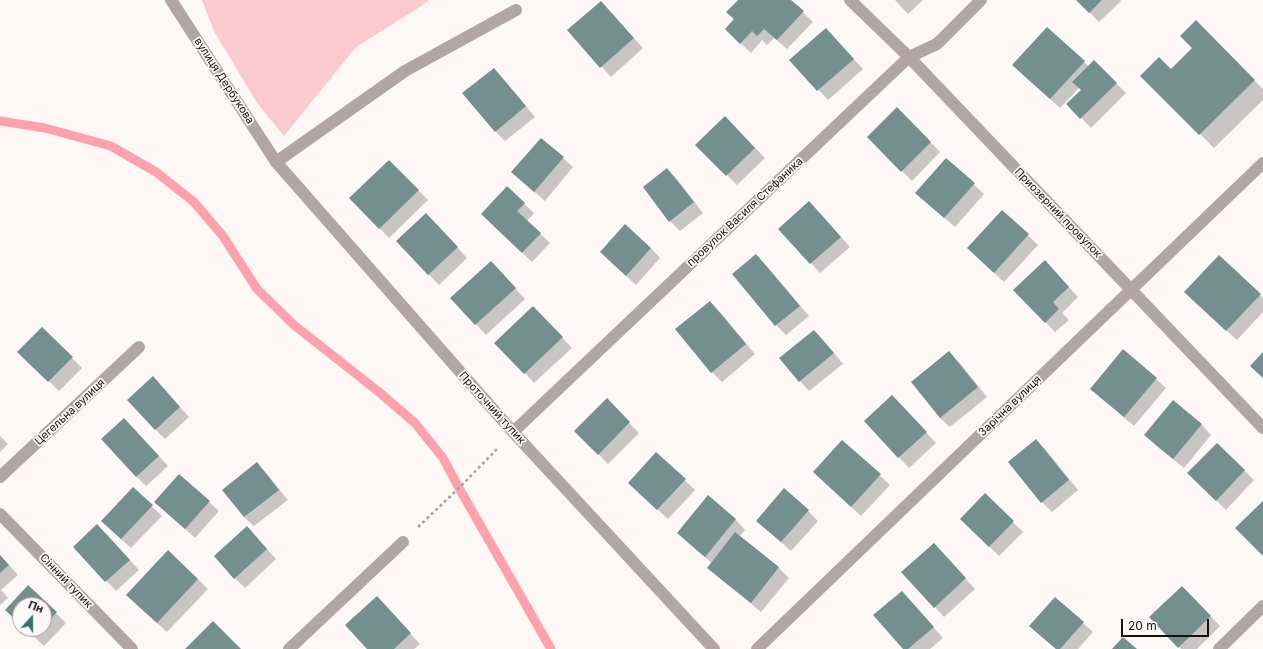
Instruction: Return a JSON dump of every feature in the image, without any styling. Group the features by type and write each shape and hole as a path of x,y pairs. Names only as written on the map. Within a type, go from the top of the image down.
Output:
{"street":[{"name":"вулиця Дербукова","path":"171,0 276,162"},
{"name":"Приозерний провулок","path":"850,0 909,57 1263,428"},
{"name":"провулок Василя Стефаника","path":"513,432 909,57 937,44 981,0"},
{"path":"276,162 405,71 516,10"},
{"name":"Проточний тупик","path":"276,162 513,432 714,649"},
{"name":"Зарічна вулиця","path":"757,649 1263,163"},
{"name":"Цегельна вулиця","path":"0,477 140,347"},
{"name":"Сінний тупик","path":"0,514 132,649"},
{"path":"289,649 403,542"},
{"path":"1219,649 1263,606"}],"path":[{"path":"403,542 462,485 513,432"}],"shaded area":[{"path":"202,0 429,0 356,47 284,136 257,103 214,31"}],"building":[{"path":"738,0 791,0 804,11 777,40 764,29 757,36 752,31 740,44 725,29 734,19 726,12"},
{"path":"1076,0 1102,0 1089,13"},
{"path":"601,1 634,38 600,68 567,30"},
{"path":"1196,20 1255,80 1199,135 1140,76 1159,57 1171,69 1192,48 1180,36"},
{"path":"1047,27 1085,61 1050,99 1012,65"},
{"path":"826,28 854,59 817,91 789,60"},
{"path":"1094,60 1117,83 1080,119 1066,104 1081,90 1072,82"},
{"path":"494,68 526,106 495,132 462,93"},
{"path":"897,107 931,142 901,172 867,137"},
{"path":"725,116 755,148 726,176 695,145"},
{"path":"541,138 564,157 534,192 511,172"},
{"path":"946,158 975,183 944,218 915,193"},
{"path":"389,160 419,190 379,229 349,198"},
{"path":"667,168 694,202 669,222 643,187"},
{"path":"507,186 525,203 517,211 541,233 522,253 481,214"},
{"path":"809,201 841,237 810,264 778,229"},
{"path":"1002,210 1029,234 994,273 967,248"},
{"path":"426,213 458,247 428,275 396,241"},
{"path":"625,224 651,248 626,276 600,252"},
{"path":"756,254 800,306 775,326 732,274"},
{"path":"1219,255 1261,294 1226,331 1184,292"},
{"path":"1045,260 1069,287 1053,302 1059,309 1045,323 1013,290"},
{"path":"491,261 516,288 475,325 450,298"},
{"path":"710,301 746,344 711,373 675,329"},
{"path":"533,306 563,337 524,374 494,343"},
{"path":"42,327 73,357 48,382 17,352"},
{"path":"814,330 834,353 799,382 779,358"},
{"path":"1123,349 1157,378 1124,417 1090,389"},
{"path":"949,351 978,387 940,418 911,382"},
{"path":"1263,352 1263,378 1250,366"},
{"path":"153,376 180,407 155,430 127,400"},
{"path":"892,395 927,432 898,458 864,421"},
{"path":"607,398 630,422 598,455 574,431"},
{"path":"1173,400 1202,424 1173,459 1144,435"},
{"path":"124,418 159,456 136,477 101,439"},
{"path":"1036,439 1069,480 1041,503 1008,462"},
{"path":"842,440 881,474 851,507 813,472"},
{"path":"1217,443 1245,470 1216,501 1187,473"},
{"path":"656,452 686,479 657,510 628,483"},
{"path":"257,462 279,490 244,517 222,490"},
{"path":"179,474 210,501 185,529 154,502"},
{"path":"133,487 153,505 121,539 101,521"},
{"path":"784,488 809,510 781,542 756,521"},
{"path":"985,493 1014,521 989,547 960,519"},
{"path":"708,495 736,519 705,557 677,533"},
{"path":"1263,501 1263,556 1235,528"},
{"path":"97,524 130,560 105,582 73,547"},
{"path":"247,526 267,549 234,579 214,556"},
{"path":"735,532 779,567 751,603 707,568"},
{"path":"934,543 966,578 934,608 901,572"},
{"path":"168,550 198,579 157,623 126,595"},
{"path":"0,555 9,565 0,573"},
{"path":"28,585 41,597 17,597"},
{"path":"1182,586 1211,616 1178,648 1149,617"},
{"path":"902,591 934,627 908,649 903,649 873,615"},
{"path":"377,596 411,633 394,649 367,649 345,625"},
{"path":"1055,597 1084,622 1060,649 1056,649 1029,626"},
{"path":"12,602 12,617 5,610"},
{"path":"52,607 57,612 52,618"},
{"path":"213,621 241,649 185,649"},
{"path":"1123,637 1137,649 1112,649"}],"waterway":[{"path":"0,121 45,128 111,146 156,172 194,202 223,236 257,289 294,325 379,392 415,423 443,458 551,649"}]}
